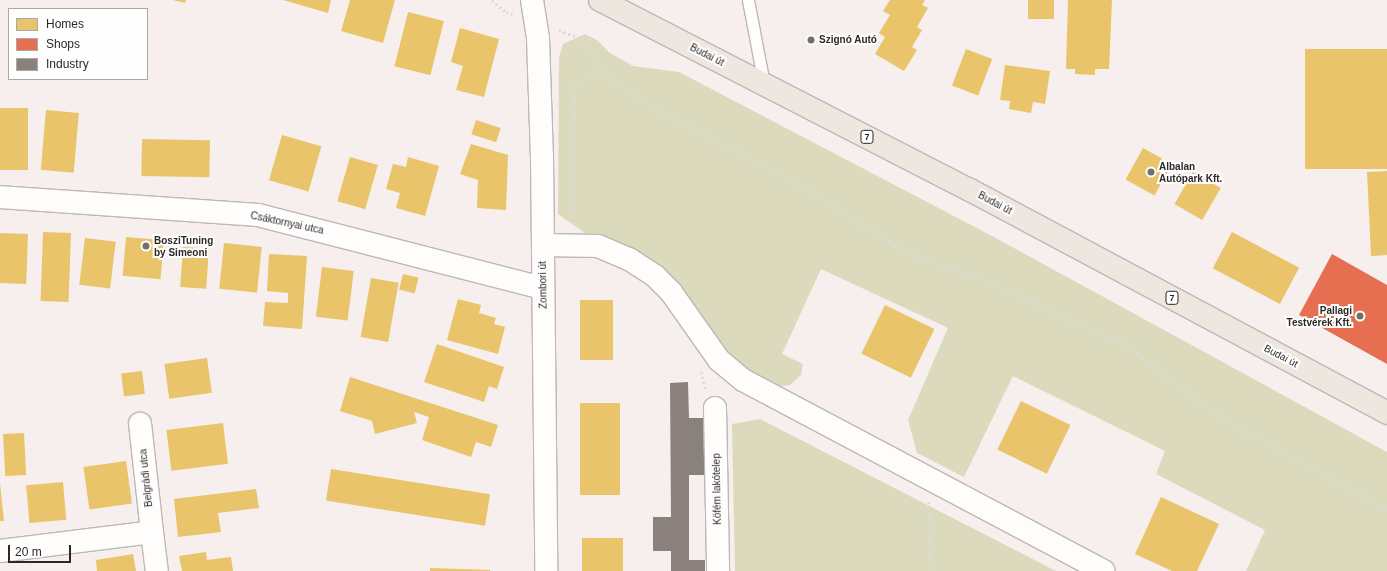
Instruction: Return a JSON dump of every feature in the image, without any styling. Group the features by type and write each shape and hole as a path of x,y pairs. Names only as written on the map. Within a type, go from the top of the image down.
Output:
{"main road":[{"name":"Budai út","path":"600,0 970,190 1387,413"}],"street":[{"name":"Zombori út","path":"534,10 541,140 546,571"},
{"name":"Csáktornyai utca","path":"0,197 258,215 543,288"},
{"path":"543,245 573,244 598,246 629,259 655,276 679,303 719,360 743,380 929,477 1104,571"},
{"name":"Köfém lakótelep","path":"715,408 718,571"},
{"name":"Belgrádi utca","path":"140,424 157,571"},
{"path":"0,551 152,532"}],"lane":[{"path":"748,0 764,84"}],"path":[{"path":"534,10 589,42 600,70 635,97 800,185 890,242 924,259 980,278 1123,344 1139,354 1216,414 1387,509"},
{"path":"573,244 574,87 600,70"},
{"path":"929,477 930,571"}],"shaded area":[{"path":"585,34 597,40 610,53 633,66 679,72 992,236 1387,452 1387,571 1246,571 1265,530 1156,474 1165,451 1013,376 964,477 917,453 908,420 948,328 821,269 782,354 803,364 801,375 790,385 775,387 736,367 709,331 682,286 662,268 592,238 558,214 559,58 563,44"},
{"path":"760,419 1056,571 735,571 732,424"}],"building: Homes":[{"path":"173,0 186,0 185,3"},
{"path":"283,0 331,0 328,13"},
{"path":"350,0 395,0 383,43 341,31"},
{"path":"890,0 925,0 922,5 928,8 917,27 922,30 912,47 917,50 904,71 875,54 885,37 879,33 890,15 883,11"},
{"path":"1028,0 1054,0 1054,19 1028,19"},
{"path":"1068,0 1112,0 1109,69 1095,69 1095,75 1075,74 1075,69 1066,69"},
{"path":"408,12 444,21 430,75 394,66"},
{"path":"460,28 499,39 484,97 456,90 463,66 451,62"},
{"path":"966,49 992,59 978,95 952,85"},
{"path":"1305,49 1387,49 1387,169 1305,169"},
{"path":"1005,65 1050,71 1045,104 1033,102 1031,113 1009,109 1010,101 1000,100"},
{"path":"0,108 28,108 28,170 0,170"},
{"path":"46,110 79,113 74,173 41,170"},
{"path":"476,120 501,128 496,142 471,134"},
{"path":"282,135 321,146 308,191 269,180"},
{"path":"142,139 210,140 209,177 141,176"},
{"path":"471,144 508,155 506,210 477,208 478,180 460,174"},
{"path":"1143,148 1172,164 1154,195 1126,179"},
{"path":"350,157 378,165 365,209 337,201"},
{"path":"408,157 439,166 425,216 396,208 400,193 386,189 393,164 406,167"},
{"path":"1387,171 1387,255 1371,256 1367,172"},
{"path":"1193,172 1221,188 1202,220 1174,204"},
{"path":"43,232 71,233 69,302 41,301"},
{"path":"1232,232 1299,268 1280,304 1213,268"},
{"path":"0,233 28,234 26,284 0,283"},
{"path":"126,237 164,240 160,279 123,276"},
{"path":"85,238 116,242 110,288 79,285"},
{"path":"224,243 262,247 257,293 219,289"},
{"path":"183,247 209,249 206,289 180,287"},
{"path":"269,254 307,256 302,329 263,326 265,302 288,303 288,293 267,291"},
{"path":"322,267 354,271 348,321 316,317"},
{"path":"403,274 419,278 415,293 399,290"},
{"path":"371,278 399,283 388,342 361,337"},
{"path":"458,299 481,305 479,313 496,318 494,324 505,327 498,354 447,340"},
{"path":"580,300 613,300 613,360 580,360"},
{"path":"885,305 934,329 911,378 861,354"},
{"path":"437,344 504,367 497,389 489,386 484,402 424,382"},
{"path":"207,358 212,393 169,399 164,364"},
{"path":"142,371 145,394 124,396 121,374"},
{"path":"350,377 498,425 491,447 476,442 471,457 422,440 429,417 414,412 417,423 375,434 372,421 340,411"},
{"path":"1021,401 1070,425 1047,474 997,450"},
{"path":"580,403 620,403 620,495 580,495"},
{"path":"223,423 228,464 171,471 166,430"},
{"path":"24,433 26,475 5,476 3,434"},
{"path":"126,461 132,504 89,510 83,467"},
{"path":"331,469 490,494 485,526 326,501"},
{"path":"63,482 66,520 29,523 26,485"},
{"path":"0,483 4,521 0,521"},
{"path":"256,489 259,508 218,513 221,532 178,537 174,499"},
{"path":"1161,497 1219,524 1197,571 1172,571 1135,554"},
{"path":"582,538 623,538 623,571 582,571"},
{"path":"206,552 207,560 231,557 233,571 182,571 179,556"},
{"path":"133,554 136,571 97,571 96,560"},
{"path":"430,568 490,570 490,571 430,571"}],"building: Shops":[{"path":"1332,254 1387,285 1387,364 1299,315"}],"building: Industry":[{"path":"688,382 689,418 704,418 704,475 689,475 689,560 705,560 705,571 671,571 671,551 653,551 653,517 671,517 670,383"}],"place":[{"name":"Szignó Autó","path":"811,40"},
{"name":"Albalan Autópark Kft.","path":"1151,172"},
{"name":"BosziTuning by Simeoni","path":"146,246"},
{"name":"Pallagi Testvérek Kft.","path":"1360,316"}]}
